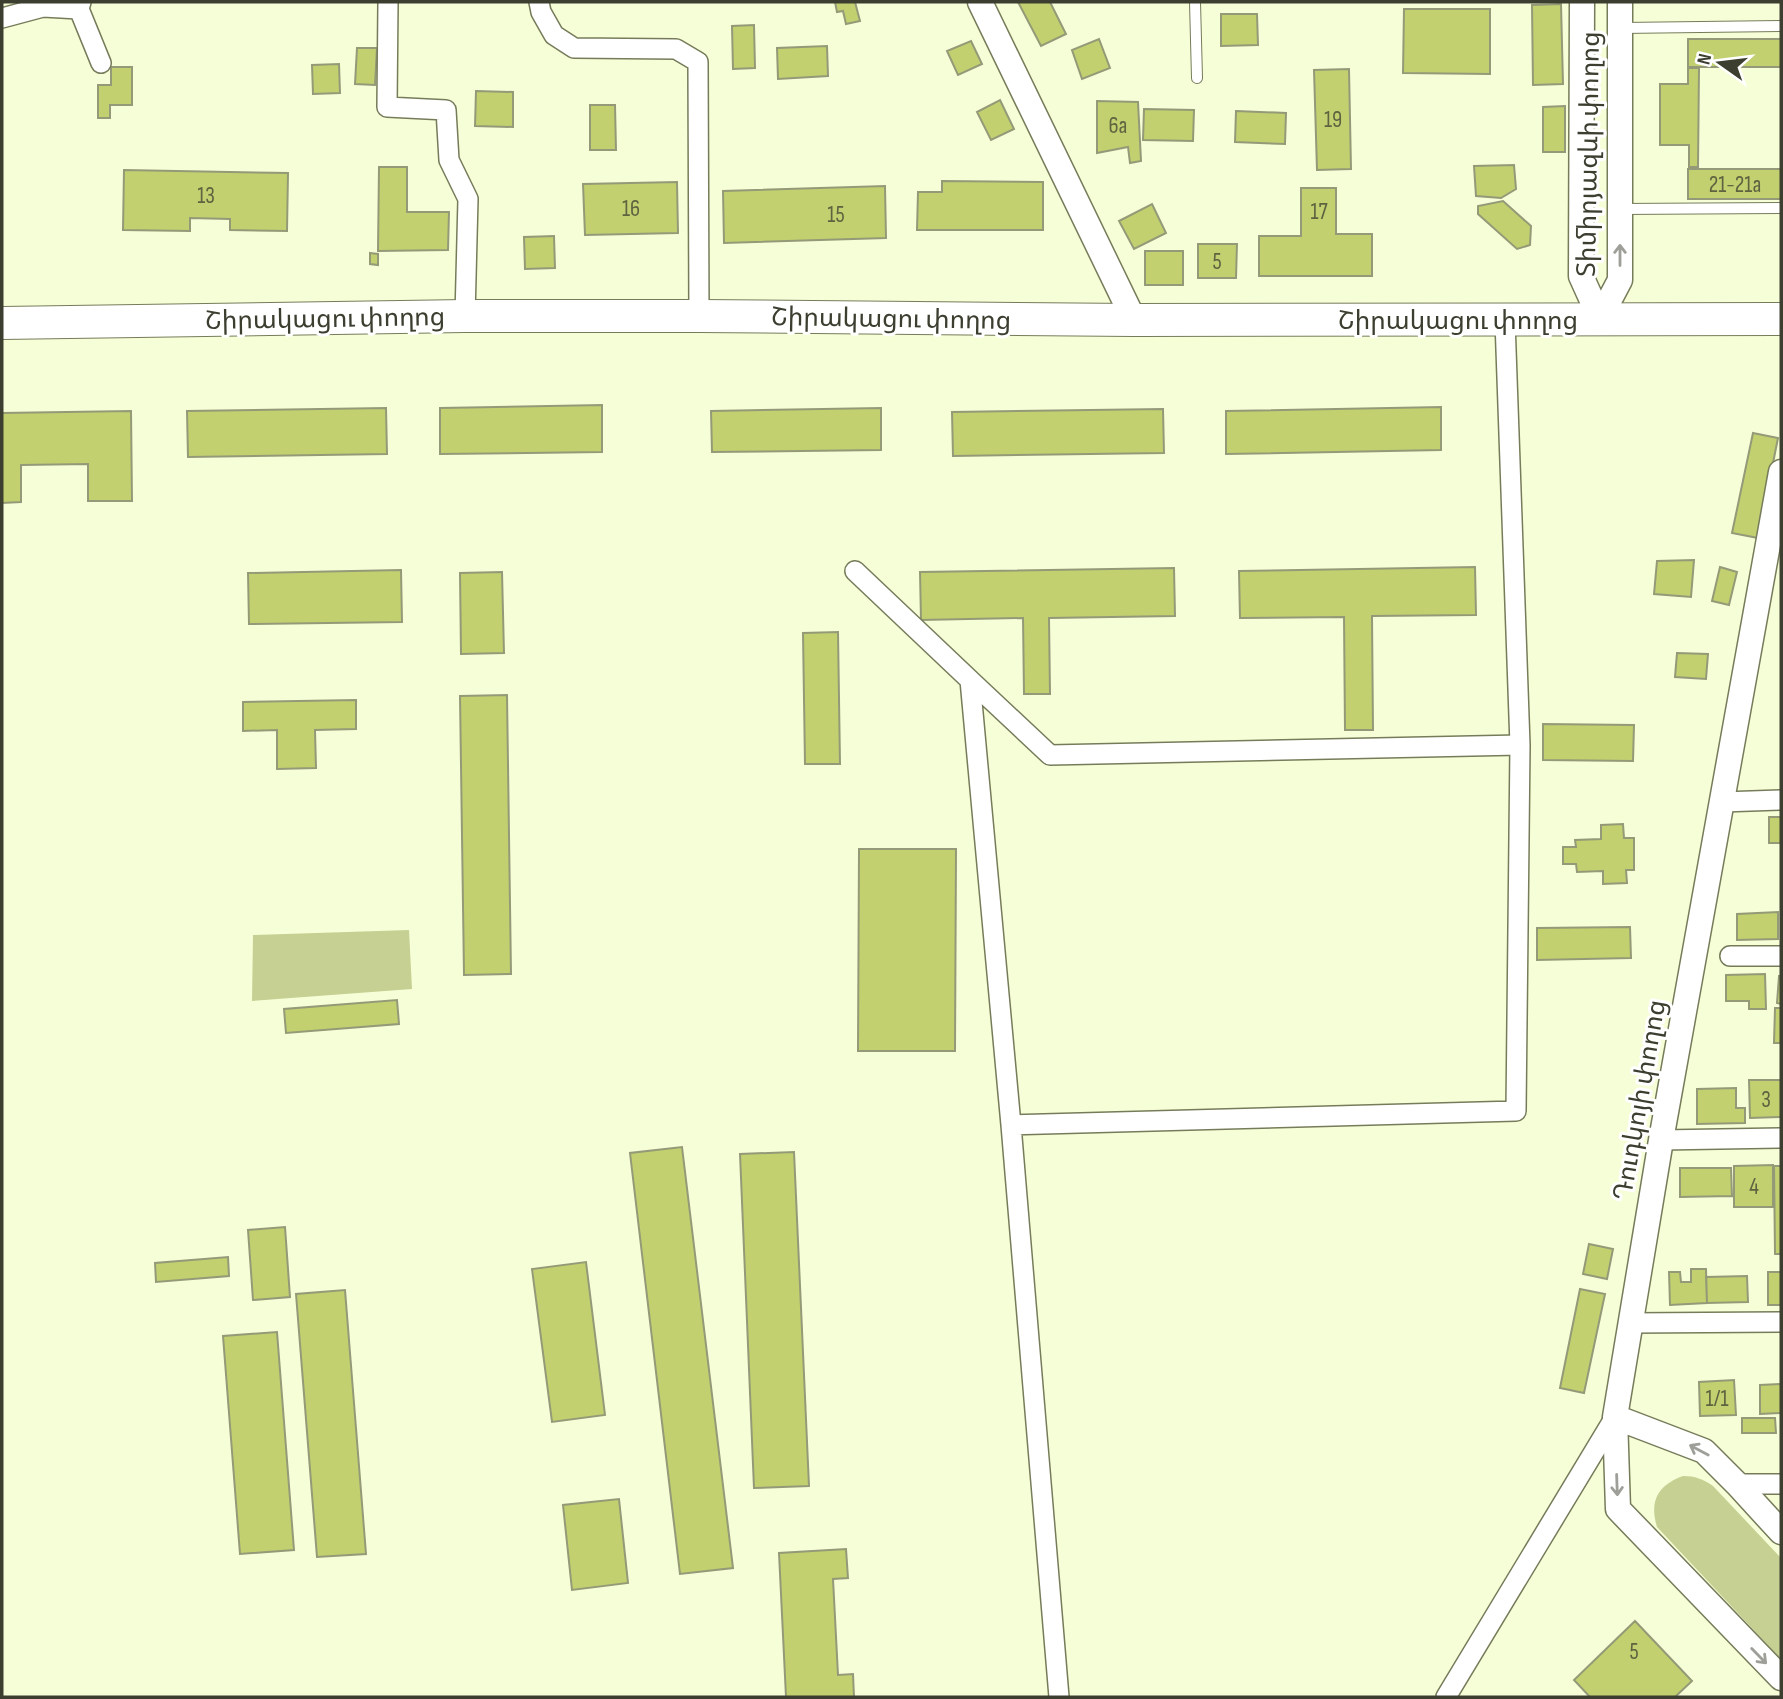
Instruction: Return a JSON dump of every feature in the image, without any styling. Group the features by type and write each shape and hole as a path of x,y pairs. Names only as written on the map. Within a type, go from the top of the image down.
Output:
{"main road":[{"name":"Շիրակացու փողոց","path":"2,323 466,316 1505,321 1600,318 1781,319"}],"street":[{"path":"388,2 387,107 446,110 449,160 468,199 466,316"},
{"path":"539,2 541,12 554,35 574,48 676,49 698,62 699,316"},
{"path":"980,2 1134,320"},
{"name":"Տիմիրյազևի փողոց","path":"1582,2 1581,276 1600,318"},
{"name":"Տիմիրյազևի փողոց","path":"1600,318 1620,281 1620,2"},
{"path":"2,18 43,7 80,5 101,63"},
{"path":"1583,59 1621,59"},
{"path":"1011,1125 1516,1111 1521,745 1505,321"},
{"name":"Դուդկոյի փողոց","path":"1446,1697 1615,1417 1661,1140 1781,471"},
{"path":"855,571 1050,755 1521,745"},
{"path":"970,680 1059,1697"},
{"path":"1722,802 1781,800"},
{"path":"1730,956 1781,956"},
{"path":"1661,1140 1781,1138"},
{"path":"1631,1323 1781,1322"},
{"path":"1781,1532 1704,1451 1615,1417 1618,1509 1781,1678"},
{"path":"1738,1484 1781,1484"}],"lane":[{"path":"1195,2 1197,78"},
{"path":"1620,28 1781,26"},
{"path":"1620,209 1781,208"}],"green space":[{"path":"409,930 412,989 252,1001 253,935"},
{"path":"1683,1476 1699,1478 1713,1486 1781,1558 1781,1659 1657,1527 1654,1509 1658,1495 1667,1484"}],"building":[{"path":"835,2 855,2 860,21 846,24 843,11 837,12"},
{"path":"1018,2 1050,2 1066,34 1041,46"},
{"path":"1561,4 1563,84 1533,85 1532,5"},
{"path":"1404,9 1490,9 1490,74 1403,73"},
{"path":"1221,14 1257,14 1258,45 1221,46"},
{"path":"754,25 755,68 733,69 732,26"},
{"path":"1099,39 1110,68 1082,79 1072,50"},
{"path":"1688,39 1781,39 1781,67 1688,67"},
{"path":"971,41 982,64 958,75 947,51"},
{"path":"827,46 828,76 778,79 777,48"},
{"path":"357,48 377,48 375,85 355,84"},
{"path":"339,64 340,93 313,94 312,65"},
{"path":"111,67 132,67 132,105 110,105 110,118 98,118 98,85 111,85"},
{"path":"1688,68 1699,68 1698,167 1689,167 1689,145 1660,145 1660,84 1688,84"},
{"path":"1349,69 1351,169 1317,170 1314,70"},
{"path":"476,91 513,92 513,127 475,126"},
{"path":"1000,100 1014,129 991,140 977,112"},
{"path":"1097,101 1138,102 1141,161 1130,163 1128,147 1097,153"},
{"path":"590,105 615,105 616,150 590,150"},
{"path":"1565,106 1565,152 1543,152 1543,107"},
{"path":"1144,109 1194,110 1193,141 1143,140"},
{"path":"1236,111 1286,113 1285,144 1235,142"},
{"path":"1514,165 1516,189 1501,198 1476,196 1474,166"},
{"path":"379,167 407,167 407,212 449,212 448,250 378,251"},
{"path":"1688,169 1781,169 1781,199 1688,199"},
{"path":"124,170 288,173 287,231 230,230 230,219 190,218 190,231 123,230"},
{"path":"942,181 1043,182 1043,230 917,230 918,192 942,192"},
{"path":"677,182 678,233 585,235 583,184"},
{"path":"885,186 886,238 724,243 723,191"},
{"path":"1301,188 1336,188 1336,234 1372,234 1372,276 1259,276 1259,236 1301,236"},
{"path":"1503,201 1531,226 1530,245 1517,249 1478,214 1478,206"},
{"path":"1152,204 1166,233 1134,249 1119,221"},
{"path":"554,236 555,268 525,269 524,237"},
{"path":"1198,244 1237,244 1236,278 1198,278"},
{"path":"1145,251 1183,251 1183,285 1145,285"},
{"path":"370,253 378,254 378,265 370,264"},
{"path":"602,405 602,452 440,454 440,408"},
{"path":"1441,407 1441,450 1226,454 1226,411"},
{"path":"386,408 387,454 188,457 187,411"},
{"path":"881,408 881,450 712,452 711,411"},
{"path":"1163,409 1164,453 953,456 952,412"},
{"path":"131,411 132,501 88,501 88,464 21,465 21,502 2,503 2,413"},
{"path":"1753,433 1778,438 1758,538 1732,533"},
{"path":"1694,560 1691,597 1654,594 1657,561"},
{"path":"1475,567 1476,615 1372,616 1373,730 1345,730 1344,617 1240,618 1239,571"},
{"path":"1720,567 1737,572 1729,605 1712,601"},
{"path":"1174,568 1175,616 1049,618 1050,694 1024,694 1023,618 921,620 920,572"},
{"path":"401,570 402,622 249,624 248,573"},
{"path":"502,572 504,653 461,654 460,573"},
{"path":"838,632 840,764 805,764 803,633"},
{"path":"1677,653 1708,654 1706,679 1675,677"},
{"path":"507,695 511,974 464,975 460,696"},
{"path":"356,700 356,729 315,730 316,768 277,769 277,730 243,731 243,702"},
{"path":"1543,724 1634,725 1633,761 1543,760"},
{"path":"1769,817 1781,817 1781,843 1769,843"},
{"path":"1623,824 1624,838 1634,838 1634,870 1626,870 1627,883 1603,884 1603,871 1577,872 1576,864 1563,864 1563,847 1576,847 1575,840 1601,839 1601,825"},
{"path":"859,849 956,849 955,1051 858,1051"},
{"path":"1778,912 1778,939 1737,940 1737,914"},
{"path":"1630,927 1631,958 1537,960 1537,928"},
{"path":"1765,974 1766,1009 1749,1009 1749,1001 1726,1001 1726,975"},
{"path":"1781,976 1781,1004 1777,1003"},
{"path":"397,1000 399,1024 286,1033 284,1009"},
{"path":"1775,1008 1781,1008 1781,1043 1774,1043"},
{"path":"1749,1080 1781,1080 1781,1117 1750,1118"},
{"path":"1736,1088 1736,1108 1745,1108 1745,1123 1697,1124 1697,1089"},
{"path":"682,1147 733,1568 680,1574 630,1153"},
{"path":"794,1152 809,1486 754,1488 740,1154"},
{"path":"1773,1165 1773,1207 1734,1207 1734,1166"},
{"path":"1774,1166 1781,1166 1781,1254 1775,1254"},
{"path":"1680,1168 1731,1168 1732,1196 1680,1197"},
{"path":"285,1227 290,1297 253,1300 248,1230"},
{"path":"1589,1244 1613,1249 1607,1279 1583,1274"},
{"path":"228,1257 229,1276 156,1282 155,1263"},
{"path":"586,1262 605,1415 552,1422 532,1269"},
{"path":"1691,1269 1706,1269 1707,1303 1670,1305 1669,1272 1680,1272 1681,1282 1691,1282"},
{"path":"1768,1272 1781,1272 1781,1305 1768,1305"},
{"path":"1747,1276 1748,1302 1707,1303 1706,1277"},
{"path":"1580,1289 1605,1294 1584,1393 1560,1388"},
{"path":"345,1290 366,1554 317,1557 296,1294"},
{"path":"277,1332 294,1550 240,1554 223,1336"},
{"path":"1734,1380 1736,1415 1700,1416 1699,1382"},
{"path":"1781,1384 1781,1413 1760,1414 1760,1385"},
{"path":"1742,1418 1775,1418 1776,1433 1742,1433"},
{"path":"619,1499 628,1583 572,1590 563,1505"},
{"path":"846,1549 848,1578 833,1579 838,1675 853,1674 854,1697 786,1697 779,1553"},
{"path":"1635,1621 1692,1681 1675,1697 1590,1697 1574,1680"}]}
